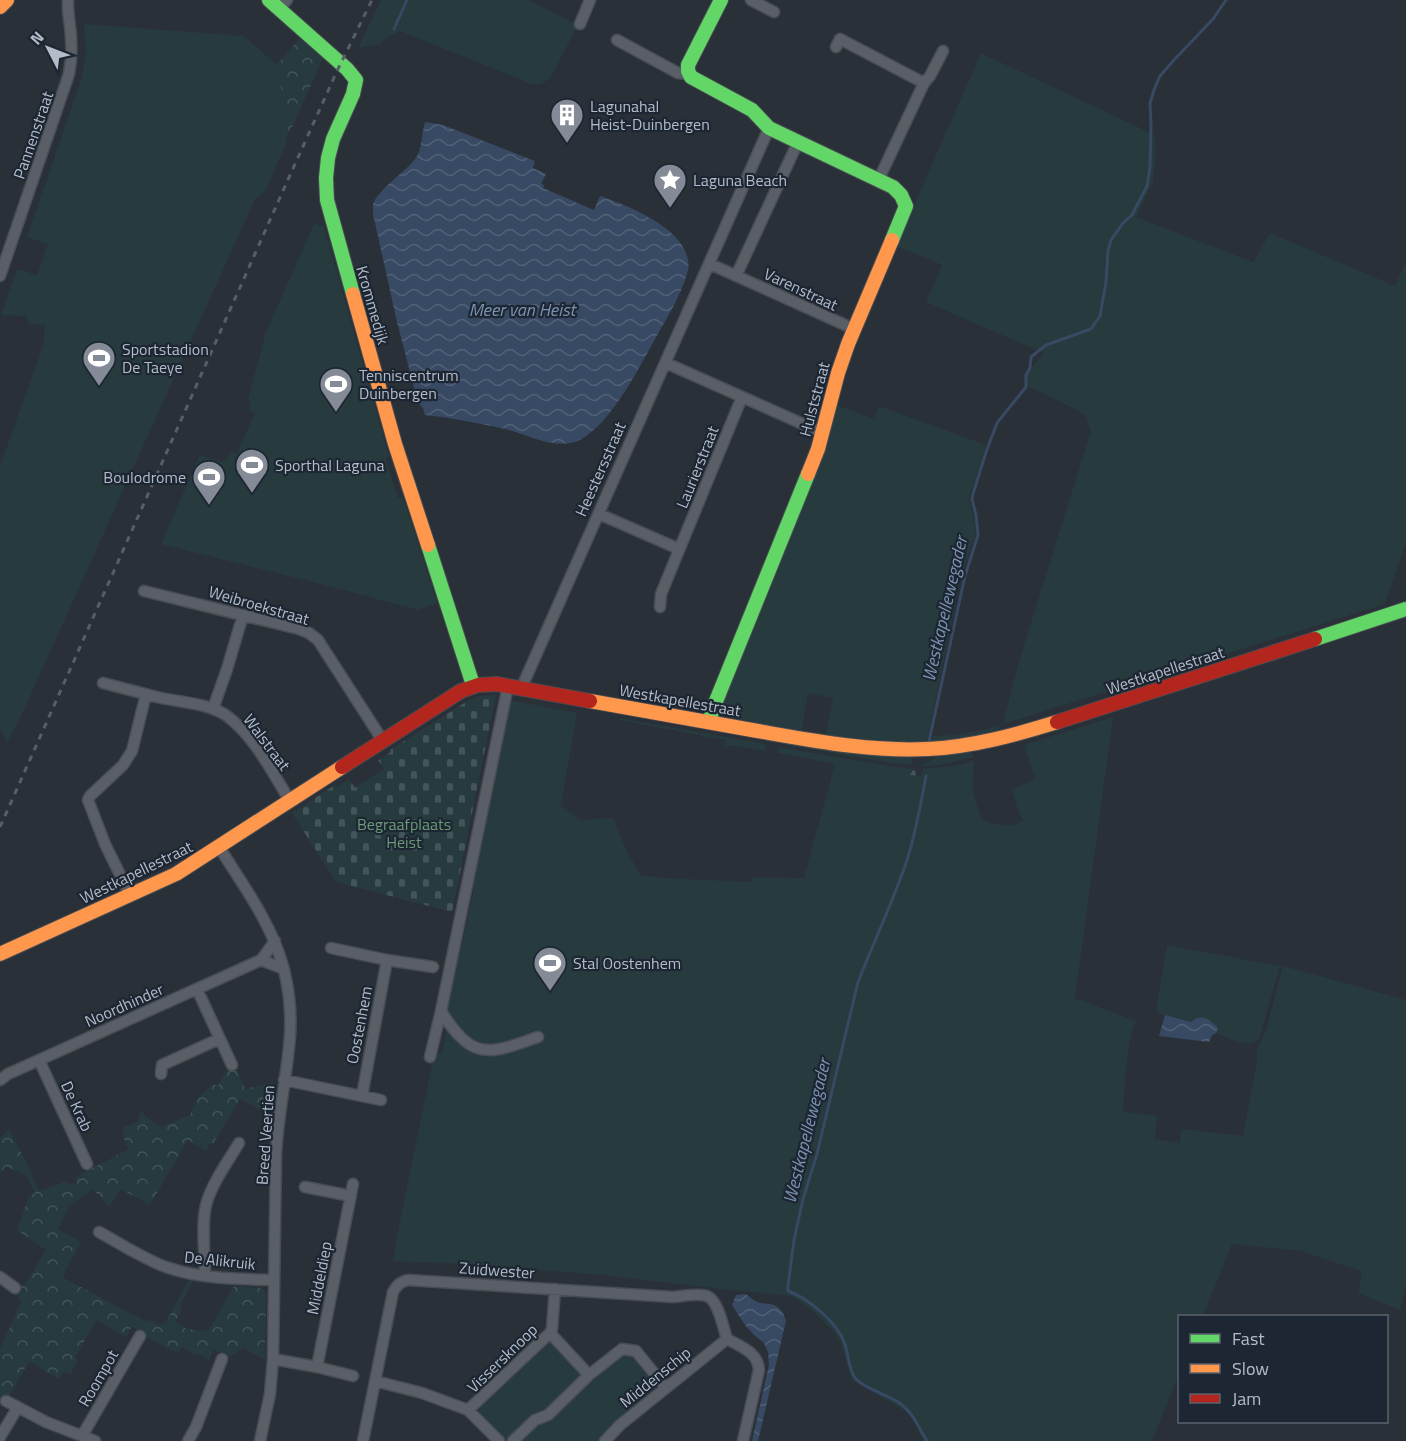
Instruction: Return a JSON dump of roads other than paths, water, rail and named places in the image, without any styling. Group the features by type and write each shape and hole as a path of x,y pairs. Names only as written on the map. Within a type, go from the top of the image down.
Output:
{"street":[{"path":"0,7 7,0"},
{"name":"Pannenstraat","path":"0,276 69,74 72,38 68,18 68,0"},
{"path":"580,24 590,0"},
{"path":"688,74 688,65 721,0"},
{"path":"751,0 774,12"},
{"name":"Krommedijk","path":"278,3 356,80 355,88 328,155 325,178 327,200 395,444 473,685"},
{"path":"836,47 840,39 924,83"},
{"path":"617,40 678,73 688,74 752,110 769,128 798,142 736,276 710,264"},
{"path":"878,181 924,83 943,51"},
{"name":"Heestersstraat","path":"430,1057 515,687 599,514 769,128"},
{"name":"Hulststraat","path":"710,722 712,711 823,433 838,373 854,329 906,206 901,193 893,187 798,142"},
{"name":"Varenstraat","path":"736,276 854,329"},
{"path":"666,363 823,433"},
{"name":"Laurierstraat","path":"660,607 661,594 742,397"},
{"path":"599,514 679,549"},
{"name":"Weibroekstraat","path":"144,591 309,633 318,640 383,741"},
{"name":"Westkapellestraat","path":"0,954 177,874 473,685 490,683 515,687 824,743 866,748 928,749 975,744 1024,732 1406,609"},
{"path":"213,709 243,615"},
{"name":"Walstraat","path":"103,683 213,709 225,715 246,735 290,801"},
{"path":"130,895 105,844 88,800 123,765 132,751 146,694"},
{"name":"Breed Veertien","path":"219,847 261,913 275,941 284,969 290,1016 290,1038 276,1148 273,1359 269,1402 260,1441"},
{"name":"Noordhinder","path":"0,1080 8,1074 261,960 275,941"},
{"path":"332,948 433,967"},
{"path":"261,960 284,969"},
{"name":"Oostenhem","path":"362,1096 387,960"},
{"path":"197,989 232,1065"},
{"path":"441,1011 454,1031 475,1048 499,1050 538,1037"},
{"path":"161,1074 162,1065 219,1039"},
{"name":"De Krab","path":"39,1060 87,1164"},
{"path":"284,1080 381,1100"},
{"path":"205,1275 206,1206 214,1185 239,1143"},
{"name":"Middeldiep","path":"317,1367 353,1184"},
{"path":"305,1187 351,1196"},
{"name":"De Alikruik","path":"99,1232 170,1269 229,1278 274,1280"},
{"path":"0,1277 15,1288"},
{"name":"Zuidwester","path":"363,1441 393,1292 401,1281 673,1297 704,1296 709,1297 716,1305 727,1339"},
{"name":"Vissersknoop","path":"468,1410 550,1333 555,1289"},
{"path":"550,1333 589,1375"},
{"name":"Roompot","path":"82,1436 140,1336"},
{"path":"727,1339 751,1353 759,1363 742,1441"},
{"name":"Middenschip","path":"605,1441 620,1425 727,1339"},
{"path":"513,1441 535,1420 548,1415 589,1375 622,1349 636,1351 666,1388"},
{"path":"188,1441 222,1359"},
{"path":"273,1359 353,1376"},
{"path":"375,1381 422,1392 468,1410 499,1441"},
{"path":"6,1401 46,1422 95,1441"},
{"path":"0,1437 18,1407"}],"water":[{"name":"Meer van Heist","path":"425,122 443,125 535,161 533,168 546,174 541,184 544,185 543,188 594,210 600,196 624,205 663,226 682,245 688,258 688,270 673,307 637,372 616,404 601,423 580,440 561,444 551,443 495,427 425,415 418,403 397,322 373,214 373,204 380,193 418,155"},
{"path":"1165,1015 1191,1022 1205,1018 1218,1028 1209,1042 1159,1036"},
{"path":"745,1294 760,1303 778,1307 786,1321 758,1441 752,1441 769,1365 768,1352 764,1343 745,1325 732,1305 736,1295"}],"waterway":[{"path":"394,29 407,0"},
{"name":"Westkapellewegader","path":"929,741 965,576 978,535 973,494 997,423 1026,387 1026,375 1030,368 1031,357 1046,345 1091,329 1100,316 1111,240 1132,215 1147,186 1150,167 1150,103 1154,90 1160,76 1213,19 1226,0"},
{"name":"Westkapellewegader","path":"926,776 908,857 858,982 817,1154 803,1199 794,1240 788,1291 813,1305 829,1320 845,1344 850,1367 856,1379 905,1408 913,1416 927,1441"}],"railway":[{"path":"0,827 282,193 372,0"}],"place":[{"name":"Lagunahal Heist-Duinbergen","path":"567,144"},
{"name":"Laguna Beach","path":"670,209"},
{"name":"Sportstadion De Taeye","path":"99,387"},
{"name":"Tenniscentrum Duinbergen","path":"336,413"},
{"name":"Sporthal Laguna","path":"252,494"},
{"name":"Boulodrome","path":"209,506"},
{"name":"Stal Oostenhem","path":"550,992"}],"park label":[{"name":"Begraafplaats Heist","path":"404,833"}]}
